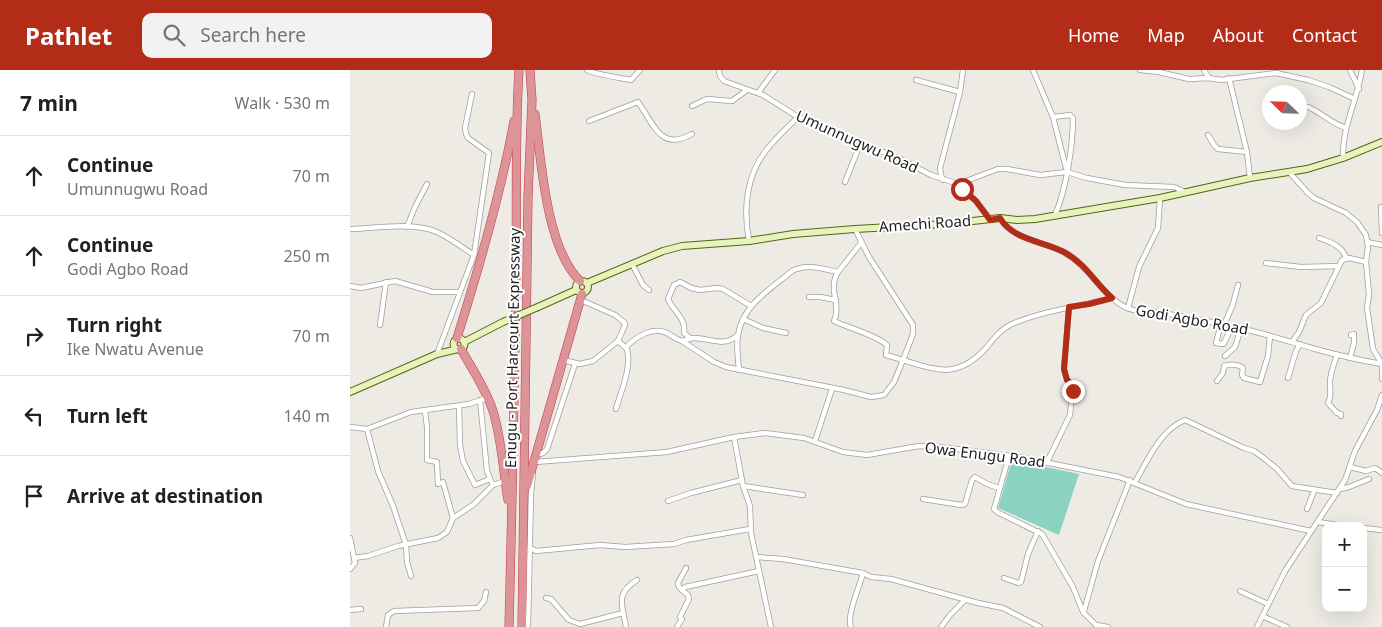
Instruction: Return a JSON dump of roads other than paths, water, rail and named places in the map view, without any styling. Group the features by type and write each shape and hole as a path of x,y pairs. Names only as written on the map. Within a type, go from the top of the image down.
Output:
{"highway":[{"path":"509,627 518,167 518,70"},
{"name":"Enugu - Port Harcourt Expressway","path":"522,627 528,197 532,100 530,70"},
{"path":"512,519 493,411 484,399 479,380 459,344 508,151 517,97"},
{"path":"532,100 546,193 553,223 566,262 571,271 583,282"},
{"path":"525,495 579,295"}],"main road":[{"name":"Amechi Road","path":"583,282 682,246 749,241 793,234 1000,218 1017,220 1055,215 1160,198 1250,178 1290,173 1343,158 1382,142"},
{"path":"350,392 538,307 579,295 588,289 583,282 575,286 579,295"}],"street":[{"path":"587,70 591,74 632,80 640,70"},
{"name":"Umunnugwu Road","path":"719,70 720,76 724,81 758,93 798,117 861,142 943,180 958,184 976,201 990,220"},
{"path":"758,93 775,70"},
{"path":"943,180 940,168 960,92 963,70"},
{"path":"1033,70 1053,117 1067,172"},
{"path":"1140,70 1189,79 1209,78 1221,80 1276,71 1329,86 1355,99"},
{"path":"1204,70 1209,78"},
{"path":"1350,70 1359,90"},
{"path":"1343,158 1342,145 1359,90 1362,70"},
{"path":"1230,78 1250,178"},
{"path":"916,80 960,92"},
{"path":"692,106 707,99 732,100 747,90"},
{"path":"439,353 474,255 480,208 489,165 489,153 468,138 464,128 472,94"},
{"path":"589,121 638,102 650,123 668,140 677,141 692,134"},
{"path":"1308,107 1324,114 1336,125 1346,128"},
{"path":"1053,117 1070,115 1072,118 1072,135 1067,172 1055,215"},
{"path":"749,241 747,192 758,162 767,149 798,117"},
{"path":"1208,135 1218,149 1246,152"},
{"path":"845,182 861,142"},
{"path":"958,184 998,169 1040,175 1067,172 1087,178 1126,185 1174,187 1185,192"},
{"path":"1290,173 1314,198 1346,213 1357,222 1366,235 1369,294 1367,308 1373,349 1382,364 1382,379"},
{"path":"407,227 427,184"},
{"path":"1128,308 1139,267 1158,228 1160,198"},
{"path":"1381,207 1382,232"},
{"name":"Godi Agbo Road","path":"1000,218 1004,225 1011,230 1072,257 1095,277 1112,298 1128,308 1242,328 1337,355 1382,364"},
{"path":"350,229 418,227 436,232 474,255"},
{"path":"626,347 636,338 648,333 664,332 682,341 714,362 726,367 871,397 884,395 894,382 904,360 913,334 913,325 861,243 855,229"},
{"path":"1319,238 1331,242 1345,253 1346,258"},
{"path":"1367,242 1382,245"},
{"path":"861,243 838,272 833,284 837,313 834,321 863,334 880,338 887,345 886,355 936,369 953,370 976,358 999,333 1011,325 1056,310 1112,298"},
{"path":"1292,342 1299,332 1306,315 1321,303 1342,260 1346,258 1366,262"},
{"path":"1266,263 1301,267 1339,266"},
{"path":"632,264 643,285 649,290"},
{"path":"739,370 738,335 743,319 751,306 792,270 814,266 838,272"},
{"path":"350,286 361,288 400,281 433,292 460,292"},
{"path":"380,325 386,282"},
{"path":"690,338 684,333 685,325 683,319 675,312 668,298 674,285 680,282 700,290 723,289 751,306"},
{"path":"1232,326 1224,343 1216,343 1222,324 1233,304 1238,285"},
{"path":"562,360 575,364 586,364 593,361 618,341 624,322 579,295"},
{"path":"809,298 820,297 836,300"},
{"path":"1047,462 1070,414 1073,385 1067,380 1064,369 1069,307"},
{"path":"743,319 763,328 786,333"},
{"path":"1225,356 1235,347 1242,328"},
{"path":"1350,358 1354,343 1354,334 1351,335"},
{"path":"682,341 690,338 726,342 733,340 738,335"},
{"path":"1217,381 1223,373 1225,365 1239,365 1243,368 1242,375 1244,378 1260,382 1268,356 1270,336"},
{"path":"616,409 628,353 626,347 618,341"},
{"path":"1288,378 1300,344"},
{"path":"1337,355 1332,370 1331,392 1328,403 1341,416"},
{"path":"528,627 531,494 535,459 547,449 575,364"},
{"path":"815,441 832,388"},
{"path":"1257,627 1285,571 1338,491 1350,467 1355,451 1377,410 1382,394"},
{"path":"350,427 367,429 404,414 459,406 484,399 487,470 493,485"},
{"path":"459,406 460,446 463,461 475,485 490,479"},
{"path":"354,558 368,556 406,544 432,540 444,534 450,528 453,518 443,482 438,484 437,462 427,460 425,411"},
{"path":"1083,612 1098,561 1132,481 1164,434 1174,425 1185,420 1254,451 1273,465 1292,486 1314,491 1338,491 1368,479"},
{"path":"367,429 378,471 406,544 407,562 411,576"},
{"name":"Owa Enugu Road","path":"535,459 667,452 734,437 772,433 815,441 843,452 867,455 924,446 1047,462 1132,481 1186,504 1311,531"},
{"path":"734,437 743,486 750,506 750,529 771,627"},
{"path":"1009,456 993,507 995,511 1038,531 1045,538 1073,587 1083,612 1095,626 1108,627"},
{"path":"1350,467 1366,471 1375,468 1382,473"},
{"path":"923,499 965,504 972,480 975,477 999,488"},
{"path":"668,501 742,480"},
{"path":"453,518 473,505 493,485 505,482"},
{"path":"743,486 803,495"},
{"path":"1307,509 1314,491"},
{"path":"1318,522 1322,523"},
{"path":"1367,528 1382,530"},
{"path":"530,548 536,551 600,545 625,547 674,544 686,540 750,529"},
{"path":"1004,578 1018,583 1021,582 1028,554 1038,531"},
{"path":"350,538 355,565 350,569"},
{"path":"756,557 783,559 863,573 871,577 891,579 965,600 1004,608 1040,627"},
{"path":"686,568 678,583 678,587 683,588 759,571"},
{"path":"851,627 848,622 863,573"},
{"path":"626,627 623,613 623,592 626,587 637,580"},
{"path":"677,627 682,618 680,616 689,599 683,588"},
{"path":"1240,591 1268,604"},
{"path":"386,627 388,616 394,611 478,608 484,601 486,592"},
{"path":"546,598 551,599 569,620 580,624 623,613"},
{"path":"941,627 965,600"},
{"path":"350,610 361,609"},
{"path":"1262,616 1287,627"}]}
